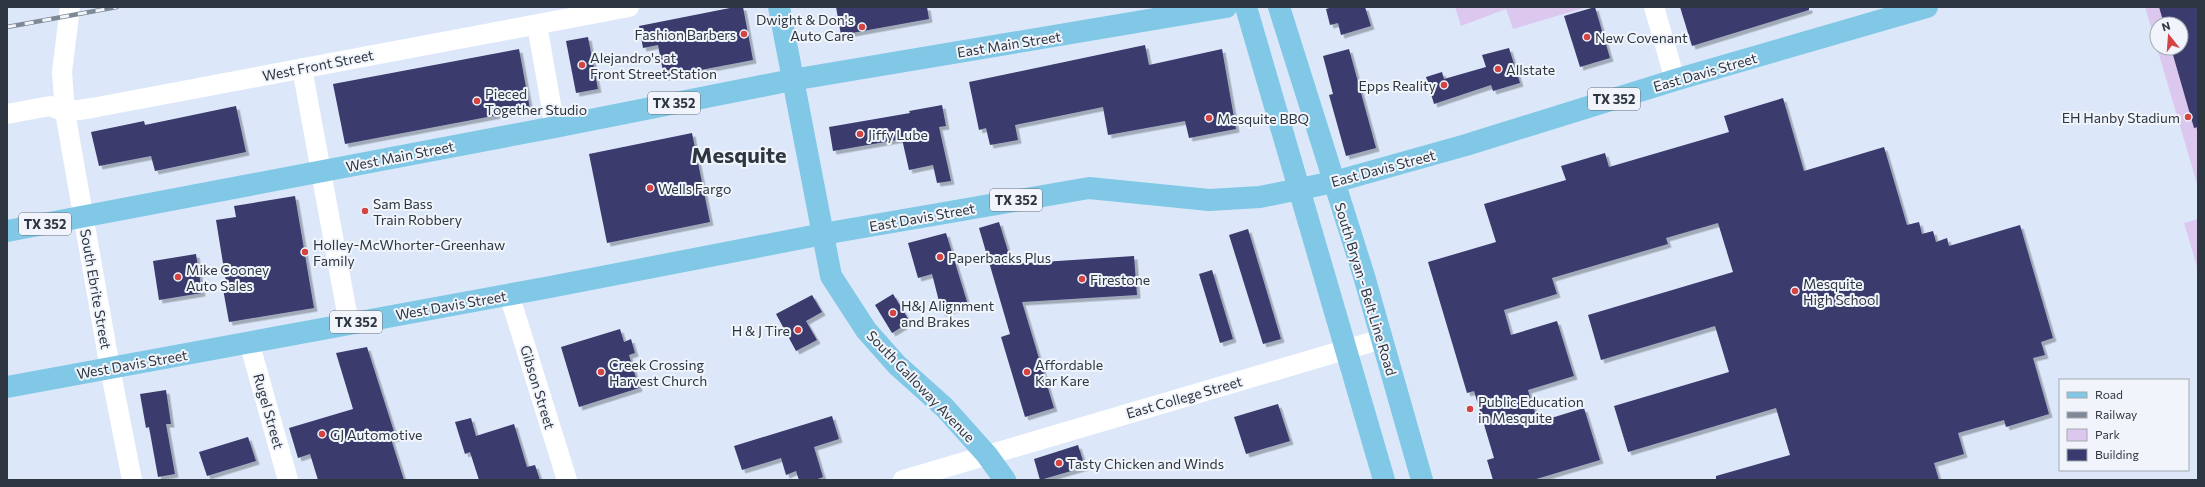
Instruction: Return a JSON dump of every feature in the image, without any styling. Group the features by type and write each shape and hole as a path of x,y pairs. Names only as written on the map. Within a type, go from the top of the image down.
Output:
{"main road":[{"name":"South Galloway Avenue","path":"779,7 831,276 866,330 897,364 945,408 987,455 1004,480"},
{"name":"East Main Street","path":"792,80 1226,7"},
{"path":"1246,7 1301,189 1384,480"},
{"name":"South Bryan - Belt Line Road","path":"1279,7 1382,339 1422,480"},
{"name":"East Davis Street","path":"823,234 1089,188 1209,200 1260,197 1301,189 1334,182 1466,145 1675,80 1927,7"},
{"name":"West Main Street","path":"7,231 555,127 792,80"},
{"name":"West Davis Street","path":"7,387 823,234"}],"street":[{"path":"60,7 53,74 65,112"},
{"path":"65,112 62,72 70,7"},
{"name":"West Front Street","path":"7,114 50,106 65,112 92,108 629,7"},
{"path":"1654,7 1675,80"},
{"path":"537,24 555,127"},
{"path":"302,68 349,324"},
{"name":"South Ebrite Street","path":"65,112 82,216 132,480"},
{"name":"Gibson Street","path":"509,294 567,480"},
{"name":"East College Street","path":"903,480 1382,339"},
{"name":"Rugel Street","path":"249,342 288,480"}],"green space":[{"path":"1455,7 1587,7 1513,29 1506,9 1461,26"},
{"name":"EH Hanby Stadium","path":"2145,7 2198,7 2198,187 2159,56 2189,56 2189,16 2149,16 2149,20"},
{"path":"2198,219 2198,270 2184,223"}],"building":[{"path":"735,7 743,7 753,60 664,77 658,45 643,48 639,26"},
{"name":"Dwight & Don's Auto Care","path":"836,7 927,7 929,19 841,35"},
{"path":"1333,7 1365,7 1371,26 1341,35 1338,23 1330,25 1326,9"},
{"name":"New Covenant","path":"1595,7 1610,58 1580,67 1564,16"},
{"path":"1680,7 1809,7 1809,10 1692,46"},
{"path":"2159,7 2198,7 2198,127 2194,128 2173,56 2189,56 2189,16 2162,16"},
{"name":"Alejandro's at Front Street Station","path":"588,37 598,89 576,93 566,41"},
{"path":"1145,45 1149,65 1222,49 1236,129 1189,138 1185,121 1108,135 1103,107 1015,125 1018,140 990,145 986,128 979,130 969,82"},
{"path":"1509,48 1520,83 1493,91 1491,85 1434,104 1426,77 1442,72 1444,79 1486,67 1482,55"},
{"path":"519,49 530,109 345,144 333,84"},
{"path":"1349,49 1376,148 1346,156 1329,95 1333,94 1323,56"},
{"path":"1783,98 1804,171 1884,147 1907,225 1919,222 1922,234 1933,231 1936,242 1947,238 1949,246 2020,225 2053,338 2041,342 2045,355 2033,358 2049,414 2006,427 2004,420 1958,433 1964,454 1934,463 1939,480 1716,480 1716,476 1790,455 1776,408 1628,452 1614,406 1729,372 1715,326 1601,360 1588,315 1733,272 1718,223 1666,238 1668,244 1552,278 1557,294 1504,310 1511,335 1557,321 1574,376 1528,390 1538,422 1584,408 1600,460 1533,480 1493,480 1487,460 1494,458 1474,391 1467,393 1428,262 1496,242 1484,204 1566,180 1561,166 1605,153 1609,167 1729,132 1724,116"},
{"path":"942,105 946,126 939,127 951,181 937,183 933,165 909,170 902,139 833,151 829,127 910,113 909,111"},
{"path":"236,106 246,152 155,171 151,156 99,166 91,132 144,121 145,125"},
{"name":"Wells Fargo","path":"692,133 710,222 607,243 589,154"},
{"path":"295,196 314,308 229,322 223,289 227,288 216,220 236,217 234,206"},
{"path":"999,222 1012,264 1134,256 1137,295 1022,302 1054,408 1025,417 1001,337 1010,334 979,228"},
{"path":"1248,229 1281,339 1263,344 1229,235"},
{"name":"Paperbacks Plus","path":"946,233 968,305 942,313 932,274 918,278 908,243"},
{"name":"Mike Cooney Auto Sales","path":"196,254 202,293 159,300 153,261"},
{"path":"1212,270 1233,339 1220,343 1199,274"},
{"name":"H&J Alignment and Brakes","path":"893,294 910,322 892,333 875,305"},
{"name":"H & J Tire","path":"812,295 822,312 806,321 817,340 796,351 776,314"},
{"name":"Creek Crossing Harvest Church","path":"620,329 624,342 631,339 635,353 629,355 639,388 579,407 561,347"},
{"path":"367,347 396,438 391,439 404,480 318,480 310,454 298,458 289,428 353,409 336,353"},
{"path":"166,390 171,424 166,424 175,474 158,477 149,427 146,428 140,394"},
{"path":"1278,404 1290,441 1246,454 1234,417"},
{"path":"832,416 839,439 814,447 823,477 815,480 799,480 796,471 786,475 781,458 742,470 734,446"},
{"path":"471,418 476,436 514,424 527,467 535,465 540,480 479,480 470,452 465,454 455,422"},
{"path":"248,437 256,461 207,476 199,452"},
{"name":"Tasty Chicken and Winds","path":"1078,445 1085,467 1040,480 1034,459"}],"railway":[{"path":"7,27 117,7"}],"place":[{"name":"Dwight & Don's Auto Care","path":"862,27"},
{"name":"Fashion Barbers","path":"744,34"},
{"name":"New Covenant","path":"1587,37"},
{"name":"Alejandro's at Front Street Station","path":"582,65"},
{"name":"Allstate","path":"1498,69"},
{"name":"Epps Reality","path":"1444,85"},
{"name":"Pieced Together Studio","path":"477,101"},
{"name":"EH Hanby Stadium","path":"2188,117"},
{"name":"Mesquite BBQ","path":"1209,118"},
{"name":"Jiffy Lube","path":"860,134"},
{"name":"Wells Fargo","path":"650,188"},
{"name":"Sam Bass Train Robbery","path":"365,211"},
{"name":"Holley-McWhorter-Greenhaw Family","path":"305,252"},
{"name":"Paperbacks Plus","path":"940,257"},
{"name":"Mike Cooney Auto Sales","path":"178,277"},
{"name":"Firestone","path":"1082,279"},
{"name":"Mesquite High School","path":"1795,291"},
{"name":"H&J Alignment and Brakes","path":"893,313"},
{"name":"H & J Tire","path":"798,330"},
{"name":"Creek Crossing Harvest Church","path":"601,372"},
{"name":"Affordable Kar Kare","path":"1027,372"},
{"name":"Public Education in Mesquite","path":"1470,409"},
{"name":"GJ Automotive","path":"322,434"},
{"name":"Tasty Chicken and Winds","path":"1059,463"}],"district":[{"name":"Mesquite","path":"739,154"}]}
